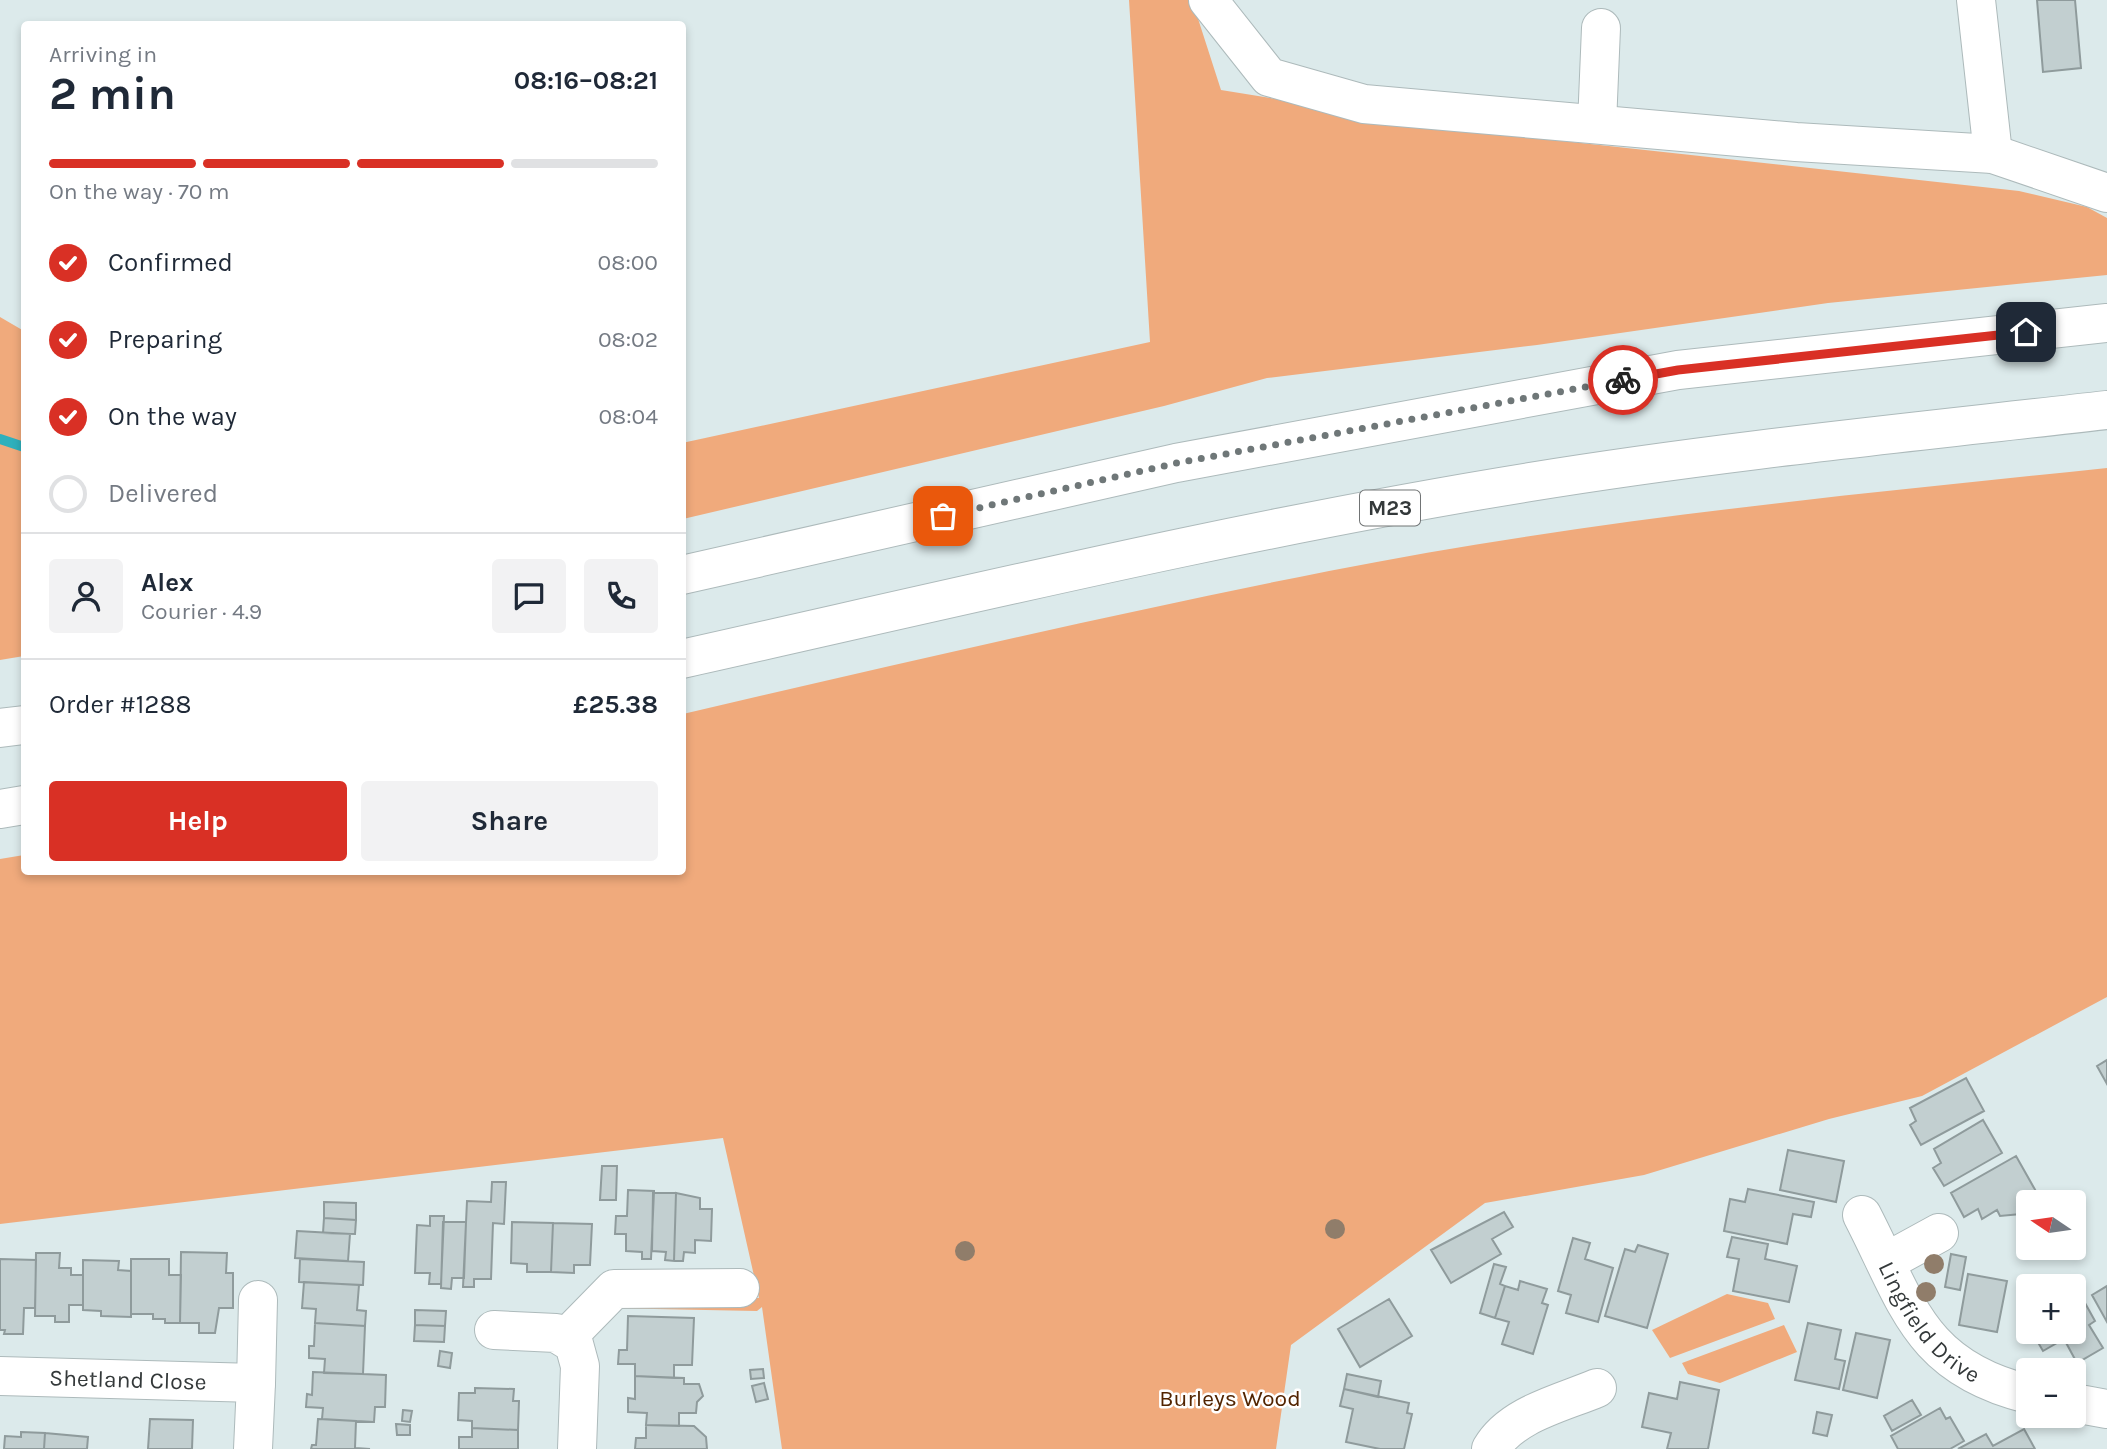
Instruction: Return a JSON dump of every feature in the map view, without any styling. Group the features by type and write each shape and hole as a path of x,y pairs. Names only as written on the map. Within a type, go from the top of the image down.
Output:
{"main road":[{"path":"1208,0 1269,77 1364,104 1796,142 1993,154 2107,193"},
{"path":"1976,0 1993,154"},
{"path":"1597,124 1601,28"},
{"path":"686,574 1177,463 1678,370 2107,323"},
{"name":"M23","path":"686,658 1164,551 1529,482 1786,447 2107,410"},
{"path":"0,728 21,725"},
{"path":"0,808 21,805"},
{"name":"Lingfield Drive","path":"1862,1215 1923,1332 1937,1350 1985,1380 2016,1390"},
{"path":"1886,1262 1939,1233"},
{"path":"567,1337 614,1289 740,1288"},
{"path":"253,1449 258,1300"},
{"path":"494,1330 556,1333 567,1337 579,1354 578,1449"},
{"name":"Shetland Close","path":"0,1376 256,1383"},
{"path":"1491,1449 1504,1432 1522,1419 1597,1388"},
{"path":"2086,1405 2107,1409"}],"green space":[{"path":"1129,0 1192,0 1221,90 1480,132 2019,191 2087,207 2107,218 2107,275 1828,303 1537,345 1267,378 1164,406 686,518 686,442 1150,342"},
{"path":"0,317 21,329 21,656 0,660"},
{"name":"Burleys Wood","path":"2107,468 2107,997 1922,1096 1829,1119 1644,1175 1485,1203 1291,1345 1276,1449 782,1449 762,1307 757,1311 603,1308 624,1296 759,1298 723,1138 0,1224 0,859 21,856 21,875 686,875 686,713 1086,622 1426,553 1717,510"},
{"path":"1727,1294 1768,1303 1775,1319 1670,1358 1652,1330"},
{"path":"1784,1325 1797,1352 1720,1383 1688,1374 1682,1363"}],"building":[{"path":"2037,0 2075,0 2081,68 2043,72"},
{"path":"2107,1060 2107,1084 2097,1066"},
{"path":"1966,1078 1984,1111 1921,1145 1910,1125 1916,1121 1910,1108"},
{"path":"1983,1120 2002,1153 1944,1186 1933,1168 1941,1163 1934,1149"},
{"path":"1788,1150 1844,1161 1836,1202 1780,1190"},
{"path":"2016,1156 2035,1190 2016,1190 2016,1214 2000,1216 1997,1210 1982,1219 1978,1209 1964,1217 1951,1193"},
{"path":"602,1166 617,1166 616,1200 600,1200"},
{"path":"492,1182 506,1182 504,1224 493,1223 491,1279 474,1279 474,1287 463,1287 467,1201 491,1202"},
{"path":"1748,1189 1814,1202 1811,1217 1793,1214 1787,1244 1724,1231 1730,1199 1745,1202"},
{"path":"628,1190 654,1191 651,1259 642,1259 642,1252 626,1251 626,1234 615,1234 616,1216 627,1216"},
{"path":"653,1193 676,1193 674,1261 665,1260 666,1252 652,1251"},
{"path":"676,1193 700,1198 700,1209 712,1209 711,1241 695,1240 695,1253 684,1252 683,1261 674,1261"},
{"path":"324,1202 356,1203 356,1220 324,1218"},
{"path":"1504,1212 1513,1227 1492,1239 1501,1254 1451,1283 1431,1250"},
{"path":"430,1216 444,1216 441,1284 429,1284 430,1273 415,1273 417,1225 430,1226"},
{"path":"324,1218 356,1220 355,1234 323,1233"},
{"path":"443,1222 466,1222 464,1278 452,1278 451,1289 441,1288"},
{"path":"512,1222 553,1223 551,1272 527,1272 527,1264 511,1263"},
{"path":"553,1223 592,1224 590,1265 574,1265 574,1273 551,1272"},
{"path":"297,1231 350,1234 348,1261 295,1258"},
{"path":"1732,1237 1768,1244 1765,1259 1797,1266 1789,1302 1733,1291 1739,1259 1727,1257"},
{"path":"1573,1238 1590,1243 1585,1259 1613,1268 1598,1322 1566,1313 1571,1295 1558,1291"},
{"path":"1638,1245 1668,1254 1647,1328 1605,1316 1625,1249 1635,1252"},
{"path":"181,1252 227,1253 226,1273 233,1273 233,1308 219,1308 215,1333 199,1333 199,1323 180,1323"},
{"path":"36,1253 60,1253 59,1268 71,1268 71,1275 83,1275 83,1305 69,1305 69,1322 55,1322 55,1316 35,1316"},
{"path":"1951,1254 1966,1257 1960,1290 1945,1287"},
{"path":"0,1259 36,1260 35,1308 24,1308 23,1334 4,1334 5,1330 0,1330"},
{"path":"131,1259 169,1259 169,1275 181,1275 180,1323 165,1323 165,1319 153,1319 153,1314 131,1314"},
{"path":"300,1259 364,1262 363,1285 299,1282"},
{"path":"83,1260 119,1261 118,1270 131,1271 131,1317 101,1316 101,1311 83,1310"},
{"path":"1494,1264 1506,1267 1500,1284 1505,1286 1495,1318 1480,1313"},
{"path":"1968,1274 2007,1281 1997,1332 1959,1325"},
{"path":"1520,1281 1547,1289 1542,1303 1548,1305 1533,1354 1502,1344 1509,1322 1495,1318 1505,1286 1518,1290"},
{"path":"304,1282 359,1285 357,1310 366,1311 365,1326 315,1323 316,1309 302,1308"},
{"path":"2107,1286 2107,1322 2092,1295"},
{"path":"1389,1299 1412,1336 1360,1367 1338,1329"},
{"path":"2086,1305 2095,1321 2089,1325 2103,1348 2086,1358 2074,1358 2067,1344 2086,1344"},
{"path":"415,1310 446,1311 445,1326 415,1325"},
{"path":"628,1316 694,1318 692,1365 674,1365 674,1378 635,1376 635,1364 618,1364 619,1350 627,1350"},
{"path":"315,1323 365,1326 363,1374 324,1373 325,1359 309,1358 309,1346 314,1346"},
{"path":"1808,1323 1841,1330 1835,1359 1845,1361 1839,1389 1795,1380"},
{"path":"415,1325 445,1326 444,1342 414,1341"},
{"path":"1856,1333 1890,1340 1877,1398 1843,1390"},
{"path":"2039,1344 2055,1344 2043,1351"},
{"path":"440,1351 452,1353 450,1368 438,1366"},
{"path":"763,1369 764,1378 751,1379 750,1370"},
{"path":"313,1372 386,1375 385,1407 375,1407 374,1422 322,1419 323,1408 306,1407 307,1394 312,1395"},
{"path":"1347,1374 1381,1381 1378,1397 1344,1389"},
{"path":"635,1376 684,1378 684,1384 699,1384 703,1396 697,1402 696,1413 679,1413 679,1426 646,1425 647,1413 628,1412 628,1398 635,1399"},
{"path":"1680,1382 1719,1390 1708,1449 1667,1449 1671,1433 1642,1427 1649,1393 1677,1399"},
{"path":"764,1383 768,1399 756,1402 752,1386"},
{"path":"475,1388 514,1389 513,1401 519,1401 518,1430 472,1428 472,1421 458,1420 459,1393 475,1393"},
{"path":"1344,1389 1409,1403 1407,1413 1412,1414 1404,1449 1380,1449 1346,1442 1353,1409 1340,1406"},
{"path":"1912,1400 1921,1415 1892,1431 1884,1416"},
{"path":"1940,1408 1946,1419 1950,1417 1964,1441 1950,1449 1898,1449 1891,1436"},
{"path":"403,1410 412,1411 410,1422 402,1421"},
{"path":"1817,1412 1832,1415 1827,1436 1813,1433"},
{"path":"150,1419 193,1420 192,1449 148,1449"},
{"path":"318,1419 356,1421 355,1448 370,1449 311,1449 312,1445 316,1445"},
{"path":"396,1424 410,1425 410,1435 397,1435"},
{"path":"646,1425 694,1426 706,1437 707,1449 635,1449 636,1438 646,1438"},
{"path":"472,1428 518,1430 518,1449 459,1449 459,1437 472,1437"},
{"path":"2024,1429 2035,1449 1958,1449 1986,1434 1993,1446"},
{"path":"21,1432 45,1433 44,1449 4,1449 5,1436 21,1437"},
{"path":"45,1433 88,1437 87,1449 44,1449"}],"waterway":[{"path":"0,439 21,446"}],"way so far":[{"path":"943,516 1177,463 1623,380"}],"route":[{"path":"1623,380 1678,370 2026,332"}]}
